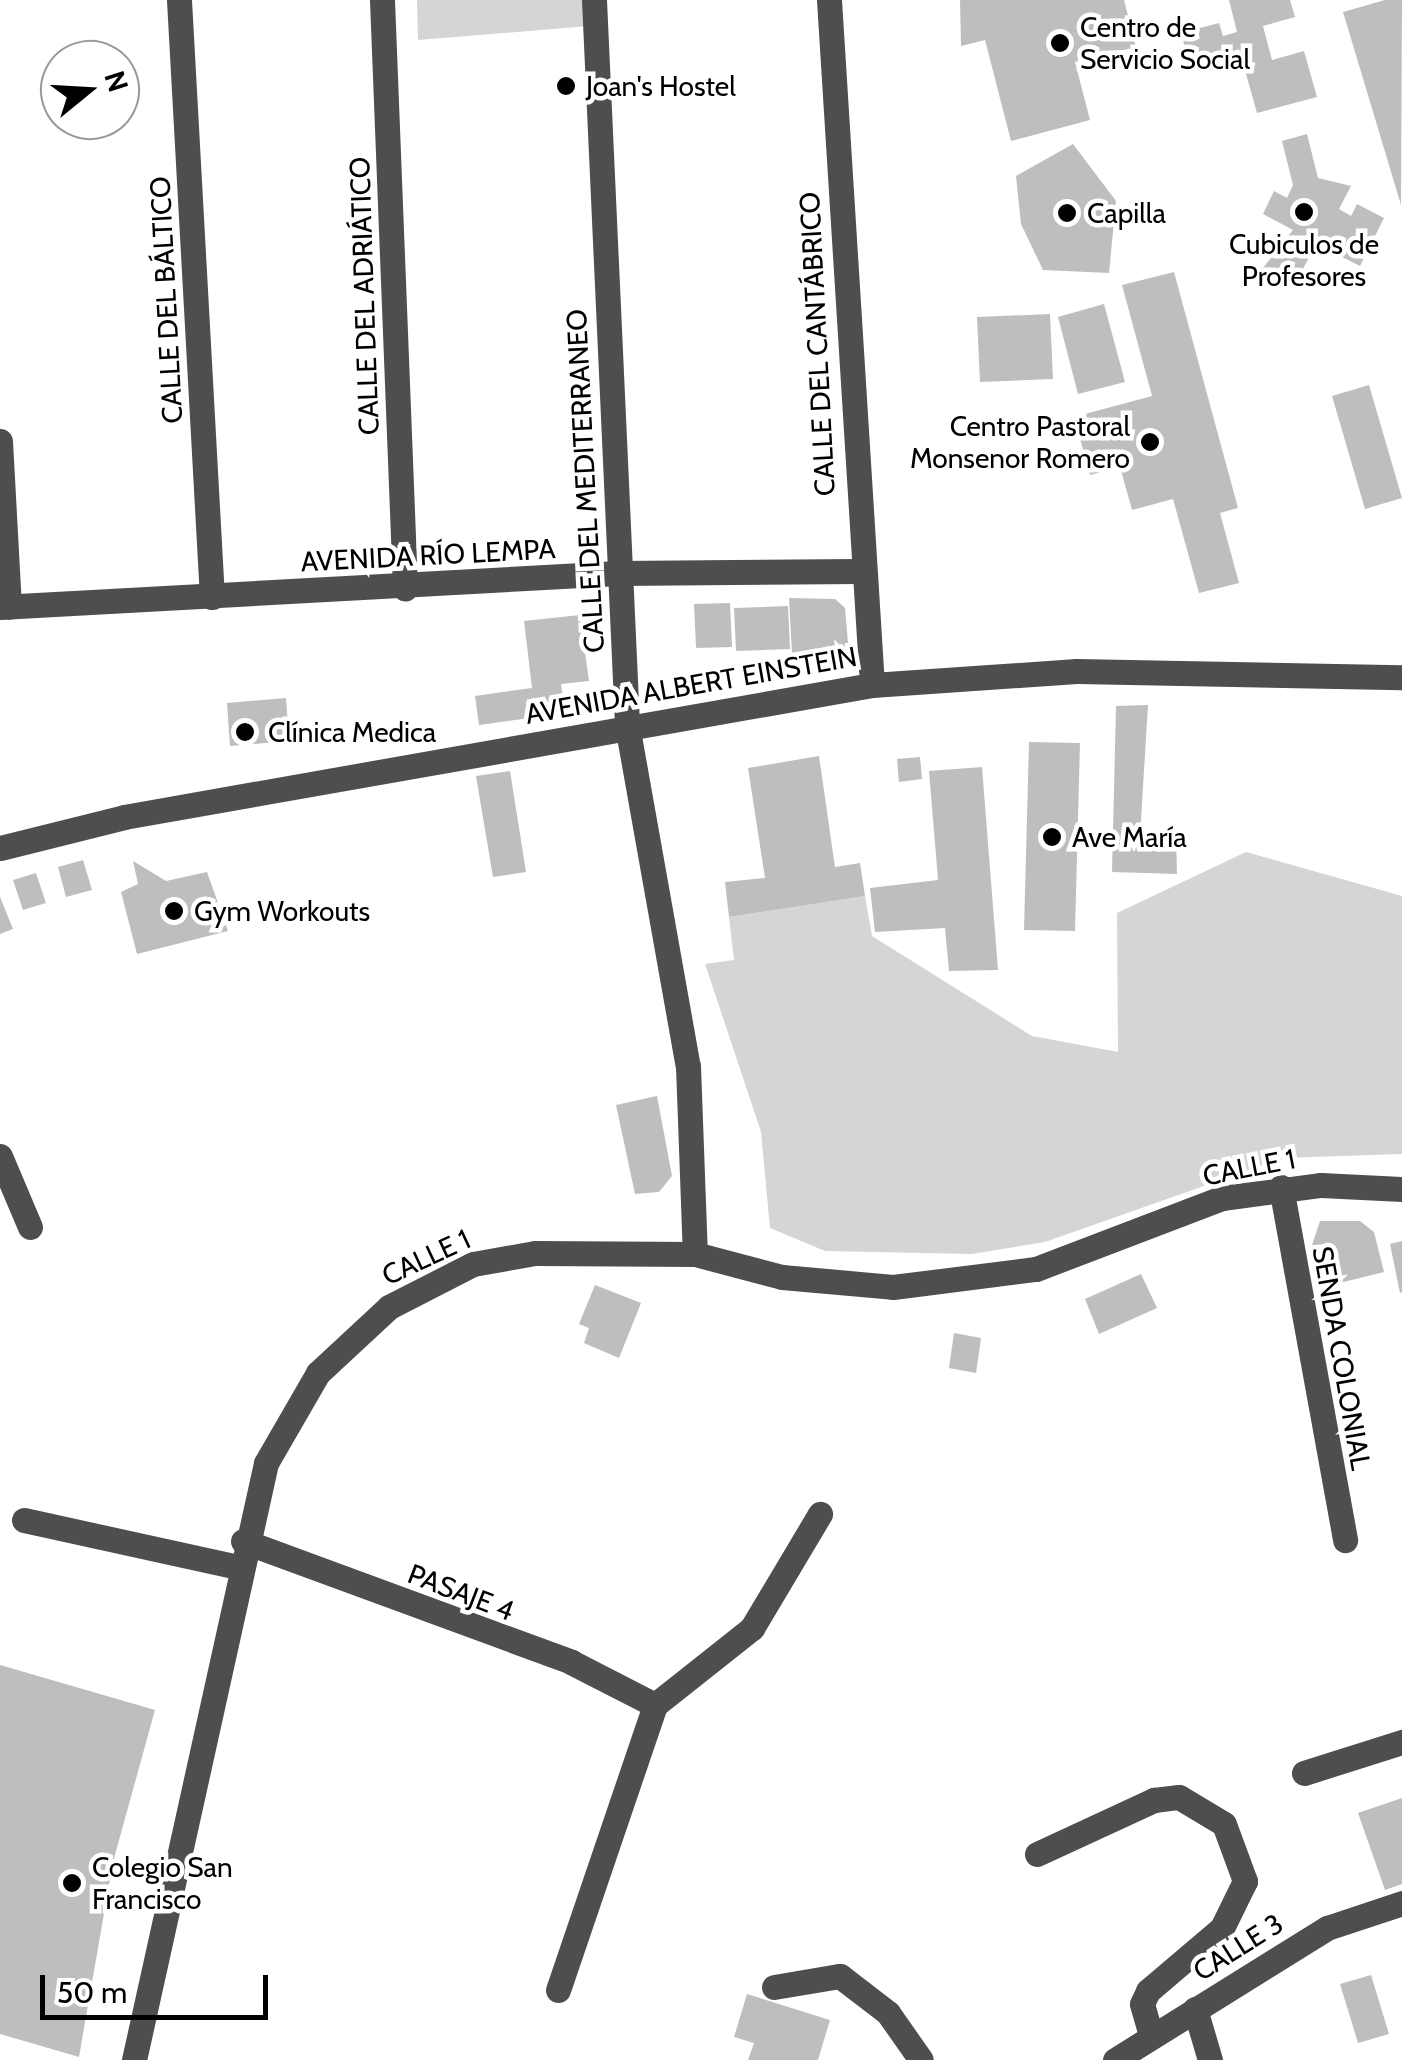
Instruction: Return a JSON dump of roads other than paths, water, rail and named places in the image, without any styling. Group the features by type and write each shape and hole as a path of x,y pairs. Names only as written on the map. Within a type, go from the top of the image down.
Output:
{"street":[{"name":"CALLE DEL BÁLTICO","path":"179,0 212,597"},
{"name":"CALLE DEL ADRIÁTICO","path":"382,0 406,589"},
{"name":"CALLE DEL MEDITERRANEO","path":"594,0 627,725 688,1066 695,1254"},
{"name":"CALLE DEL CANTÁBRICO","path":"829,0 860,570 872,685"},
{"path":"0,441 5,607"},
{"name":"AVENIDA RÍO LEMPA","path":"5,607 406,589 618,573 860,570"},
{"name":"AVENIDA ALBERT EINSTEIN","path":"0,848 627,725 872,685 1077,671 1402,677"},
{"path":"0,1156 30,1227"},
{"name":"CALLE 1","path":"134,2060 240,1554 288,1414 340,1347 416,1290 502,1256 695,1254 782,1277 893,1287 1036,1268 1222,1198 1280,1188 1402,1189"},
{"name":"SENDA COLONIAL","path":"1280,1188 1345,1540"},
{"path":"558,1990 655,1704 752,1628 820,1514"},
{"name":"PASAJE 4","path":"24,1520 240,1554 571,1662 655,1704"},
{"path":"1304,1773 1402,1742"},
{"path":"1037,1854 1154,1800 1180,1797 1224,1824 1245,1881 1222,1928 1148,1991 1142,2004 1151,2035"},
{"name":"CALLE 3","path":"1115,2060 1327,1928 1402,1903"},
{"path":"774,1988 840,1976 888,2013 921,2060"},
{"path":"1195,2009 1210,2060"}],"place":[{"name":"Centro de Servicio Social","path":"1060,43"},
{"name":"Joan's Hostel","path":"566,86"},
{"name":"Cubiculos de Profesores","path":"1304,212"},
{"name":"Capilla","path":"1067,213"},
{"name":"Centro Pastoral Monsenor Romero","path":"1150,442"},
{"name":"Clínica Medica","path":"245,732"},
{"name":"Ave María","path":"1052,837"},
{"name":"Gym Workouts","path":"174,911"},
{"name":"Colegio San Francisco","path":"72,1883"}]}
